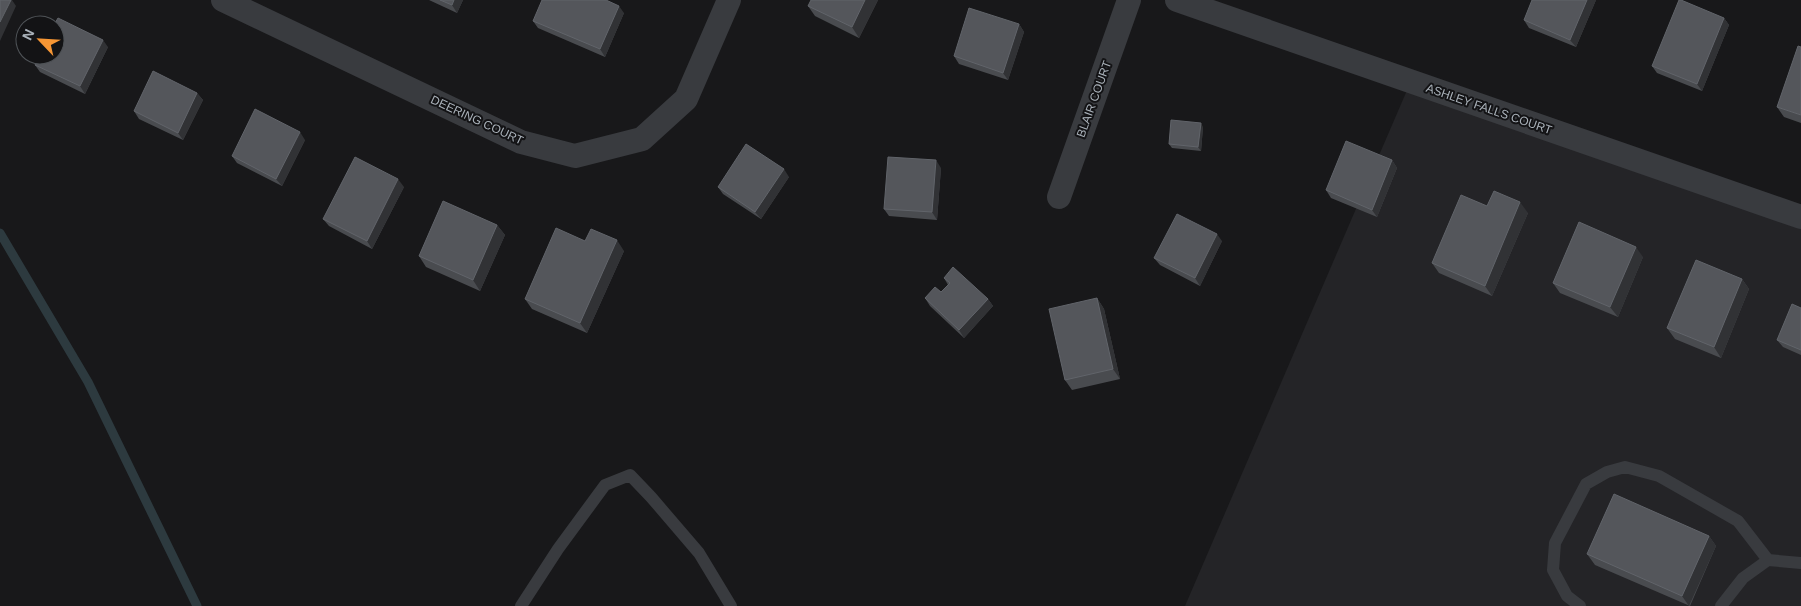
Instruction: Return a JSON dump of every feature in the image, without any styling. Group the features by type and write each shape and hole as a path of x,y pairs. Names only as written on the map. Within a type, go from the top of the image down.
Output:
{"street":[{"name":"DEERING COURT","path":"223,0 521,142 575,156 642,139 686,99 729,0"},
{"name":"BLAIR COURT","path":"1059,197 1129,0"},
{"name":"ASHLEY FALLS COURT","path":"1177,0 1801,217"}],"lane":[{"path":"1580,606 1567,596 1553,570 1555,543 1586,484 1607,472 1625,467 1659,476 1738,521 1768,560"},
{"path":"521,606 558,549 605,485 630,475 699,553 731,606"},
{"path":"1721,606 1743,578 1768,560 1801,563"}],"shaded area":[{"path":"1411,81 1801,217 1801,606 1185,606"}],"building":[{"path":"0,0 11,0 0,22"},
{"path":"440,0 454,0 452,5"},
{"path":"542,0 606,0 619,6 600,49 533,21"},
{"path":"811,0 865,0 852,27 808,6"},
{"path":"1532,0 1587,0 1570,40 1524,20"},
{"path":"1679,0 1724,18 1697,84 1652,66"},
{"path":"969,8 1019,24 1003,73 954,56"},
{"path":"65,21 103,40 80,86 35,65 65,65"},
{"path":"1798,46 1801,47 1801,115 1777,107"},
{"path":"153,71 197,93 178,133 134,111"},
{"path":"255,109 300,132 276,179 232,156"},
{"path":"1171,120 1201,123 1198,147 1169,144"},
{"path":"1346,141 1392,160 1372,210 1326,190"},
{"path":"746,144 784,169 755,212 718,187"},
{"path":"355,157 398,179 367,241 323,219"},
{"path":"888,157 936,160 932,212 884,209"},
{"path":"1494,191 1520,202 1485,286 1432,263 1461,195 1487,206"},
{"path":"443,201 497,225 473,280 419,256"},
{"path":"1177,214 1217,234 1195,278 1154,258"},
{"path":"1579,222 1636,247 1610,307 1553,283"},
{"path":"556,228 585,241 591,229 617,240 580,323 525,299"},
{"path":"1696,260 1742,279 1714,347 1667,328"},
{"path":"953,267 988,299 959,330 925,298 935,287 941,292 950,283 944,278"},
{"path":"1097,298 1113,369 1065,380 1049,309"},
{"path":"1792,304 1801,308 1801,350 1777,340"},
{"path":"1614,494 1709,536 1682,596 1587,554"}],"waterway":[{"path":"0,233 88,382 197,606"}]}
